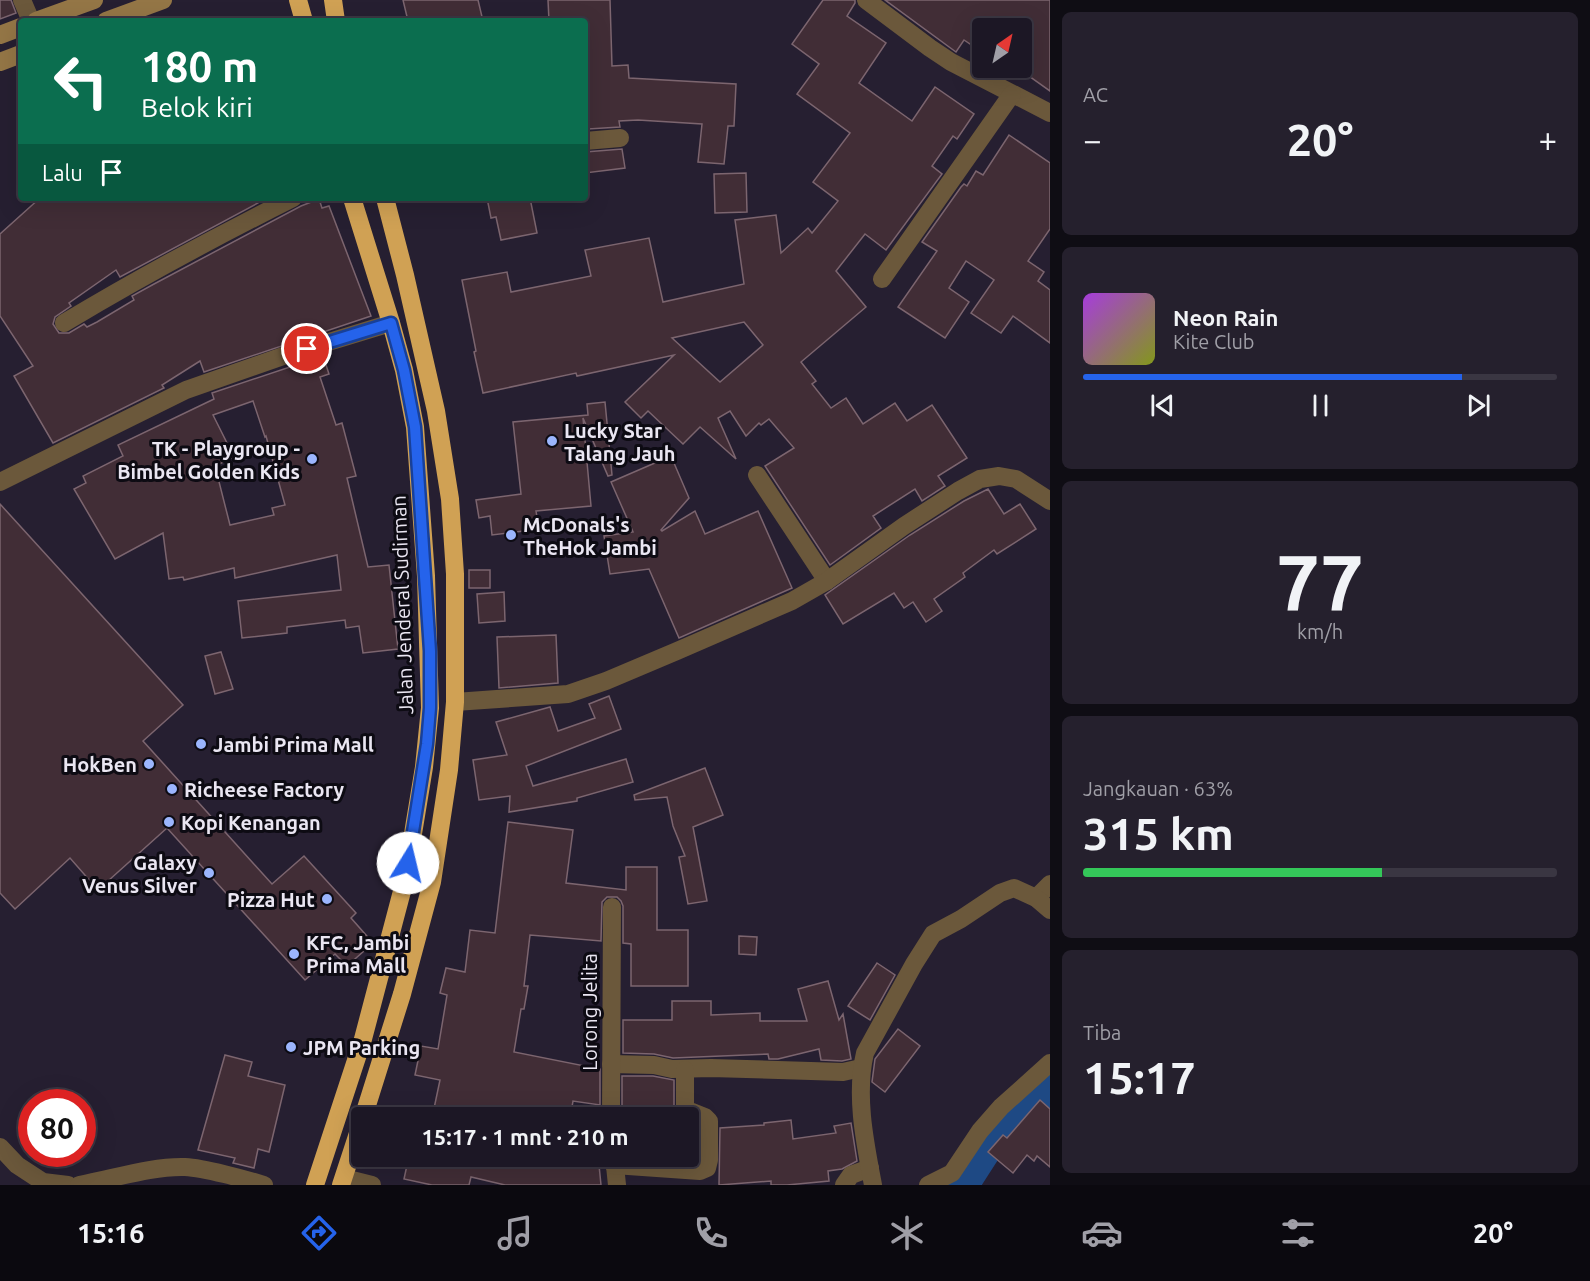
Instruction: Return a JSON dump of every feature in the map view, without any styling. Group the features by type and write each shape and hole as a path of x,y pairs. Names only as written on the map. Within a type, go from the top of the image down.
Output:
{"highway":[{"path":"298,0 303,18"},
{"path":"333,0 336,18"},
{"name":"Jalan Jenderal Sudirman","path":"315,1185 363,1040 406,876 424,767 430,708 426,576 415,427 404,370 353,201"},
{"path":"366,1107 402,994 432,882 449,770 454,702 455,574 450,499 436,411 386,201"},
{"path":"426,576 455,574"},
{"path":"343,1181 351,1155"}],"main road":[{"path":"44,18 94,0"},
{"path":"114,18 163,0"},
{"path":"0,35 18,28"},
{"path":"0,62 18,55"}],"street":[{"path":"22,0 30,18"},
{"path":"866,0 944,57 1012,94 1048,108"},
{"path":"882,279 1012,94"},
{"path":"588,141 620,138"},
{"path":"64,323 193,249 287,201"},
{"path":"0,482 186,390 391,323"},
{"path":"757,475 827,581"},
{"path":"454,702 568,694 688,647 792,601 827,581 904,526 980,479 999,476 1016,479 1050,501"},
{"path":"844,1185 851,1174 872,1177 863,1126 861,1068 865,1053 933,934 1000,893 1014,888 1043,904 1050,884"},
{"name":"Lorong Jelita","path":"611,1107 612,907"},
{"path":"611,1064 654,1065 685,1070 711,1068 843,1072 861,1068"},
{"path":"933,1184 952,1173 1001,1107 1050,1064"},
{"path":"685,1070 685,1107"},
{"path":"669,1167 700,1171 707,1168 709,1121 699,1115"},
{"path":"0,1147 17,1165 43,1182 68,1185"},
{"path":"79,1185 150,1170 187,1167 264,1185"},
{"path":"615,1167 616,1185"},
{"path":"343,1181 372,1185"}],"building":[{"path":"0,0 11,0 16,13 0,19"},
{"path":"403,0 478,0 482,18 407,18"},
{"path":"548,0 610,0 612,66 628,65 629,78 736,84 734,126 728,126 724,164 698,162 702,124 638,120 619,121 620,127 588,129 588,18 549,18"},
{"path":"823,0 855,0 847,16 886,43 859,83 912,121 935,87 974,114 957,139 953,136 932,166 942,174 886,250 865,234 836,271 866,307 801,362 816,381 812,384 831,408 846,398 863,424 895,403 907,421 932,405 967,458 938,476 945,486 922,501 915,489 873,516 881,528 830,565 765,466 794,448 769,419 761,425 759,423 746,436 730,411 718,418 736,459 700,427 683,444 648,411 641,418 625,402 674,355 483,393 462,280 507,272 511,292 591,276 585,250 649,238 663,302 744,284 735,220 776,215 781,253 808,228 812,233 838,201 813,182 850,133 797,94 819,64 792,44","holes":["744,322 763,345 720,382 672,338"]},
{"path":"885,0 1050,0 1050,91 1032,78 1032,18 972,18 972,45 964,40 956,52"},
{"path":"1009,135 1050,163 1050,229 1028,261 1044,272 1038,281 1050,290 1050,343 1013,316 1001,333 971,313 994,280 966,261 949,288 969,302 945,338 898,307 937,251 922,242 961,187 964,184 967,186 976,171 983,175"},
{"path":"622,149 625,168 588,173 588,152"},
{"path":"746,173 747,212 715,213 714,174"},
{"path":"37,201 257,201 258,203 120,277 116,270 69,303 71,306 55,317 53,324 59,333 69,333 84,324 87,327 97,322 134,300 132,296 301,206 320,201 322,208 329,206 371,316 204,372 200,361 162,385 164,388 53,443 14,376 33,366 0,316 0,234"},
{"path":"488,201 531,201 537,233 501,240 496,217 491,218"},
{"path":"323,356 329,374 320,377 336,425 342,423 356,476 347,478 368,567 389,565 398,649 363,653 359,626 346,628 345,620 287,627 287,633 242,638 238,601 341,590 337,555 235,578 234,568 184,580 183,577 169,579 163,533 115,559 74,489 86,483 83,476 123,456 118,445 214,399 212,393","holes":["253,401 285,505 272,508 274,515 230,525 215,466 234,457 213,415"]},
{"path":"605,402 612,475 608,476 583,418 591,506 536,511 539,529 492,535 490,516 479,518 476,500 521,494 513,422 588,415 587,404"},
{"path":"671,456 689,498 661,530 695,511 705,534 758,511 792,588 679,638 649,569 610,574 604,536 633,532 611,482"},
{"path":"988,489 1004,514 1020,504 1036,529 997,554 994,550 963,573 965,577 934,599 942,611 926,622 913,602 904,608 894,593 843,624 825,595 910,535 964,501"},
{"path":"0,504 183,705 143,741 272,884 304,856 356,913 351,918 373,943 347,966 335,954 305,980 167,828 98,890 70,858 15,909 0,893"},
{"path":"469,570 490,570 490,588 469,588"},
{"path":"504,592 505,621 479,623 477,594"},
{"path":"556,635 558,683 499,688 497,637"},
{"path":"221,652 233,689 215,694 205,656"},
{"path":"609,696 621,729 526,766 533,786 626,759 633,782 577,798 577,801 509,812 510,796 479,800 473,760 507,755 496,722 550,707 558,731 595,718 589,704"},
{"path":"705,768 723,815 693,827 707,901 688,904 679,857 685,856 673,826 667,797 635,800 634,795"},
{"path":"508,822 573,830 566,883 626,890 626,867 657,867 657,930 688,930 688,986 631,986 631,944 623,943 623,906 617,897 607,897 602,902 601,941 530,935 524,986 528,986 524,1009 521,1009 514,1052 600,1069 600,1105 573,1101 572,1107 434,1107 440,1080 415,1075 421,1046 438,1049 447,995 440,993 446,968 465,972 470,930 495,933"},
{"path":"739,936 757,937 756,955 739,954"},
{"path":"877,963 895,975 870,1020 848,1006"},
{"path":"828,981 839,1020 843,1014 851,1059 821,1060 819,1049 778,1059 769,1059 768,1054 673,1058 654,1054 623,1053 623,1020 672,1020 672,1001 711,1001 711,1015 760,1013 760,1021 807,1021 798,989"},
{"path":"898,1029 920,1046 885,1092 872,1082 875,1059"},
{"path":"225,1055 252,1062 248,1076 285,1085 269,1152 258,1149 254,1168 233,1163 235,1158 198,1150"},
{"path":"622,1076 653,1076 674,1080 674,1107 622,1107"},
{"path":"1040,1100 1050,1109 1050,1167 1037,1156 1034,1161 1027,1155 1013,1173 988,1152 1003,1135 1007,1138"},
{"path":"791,1120 793,1139 836,1133 834,1126 851,1123 857,1161 842,1169 828,1171 829,1181 787,1185 771,1185 771,1181 719,1185 720,1128 764,1125 764,1123"},
{"path":"407,1167 599,1167 601,1185 505,1185 471,1177 469,1185 432,1185 404,1179"}],"waterway":[{"path":"955,1185 965,1176 994,1131 1050,1084"}],"place":[{"name":"Lucky Star Talang Jauh","path":"552,441"},
{"name":"TK - Playgroup - Bimbel Golden Kids","path":"312,459"},
{"name":"McDonals's TheHok Jambi","path":"511,535"},
{"name":"Jambi Prima Mall","path":"201,744"},
{"name":"HokBen","path":"149,764"},
{"name":"Richeese Factory","path":"172,789"},
{"name":"Kopi Kenangan","path":"169,822"},
{"name":"Galaxy Venus Silver","path":"209,873"},
{"name":"Pizza Hut","path":"327,899"},
{"name":"KFC, Jambi Prima Mall","path":"294,954"},
{"name":"JPM Parking","path":"291,1047"}],"route":[{"path":"307,349 391,323 404,370 415,427 430,651 430,708 424,767 408,863"}]}
